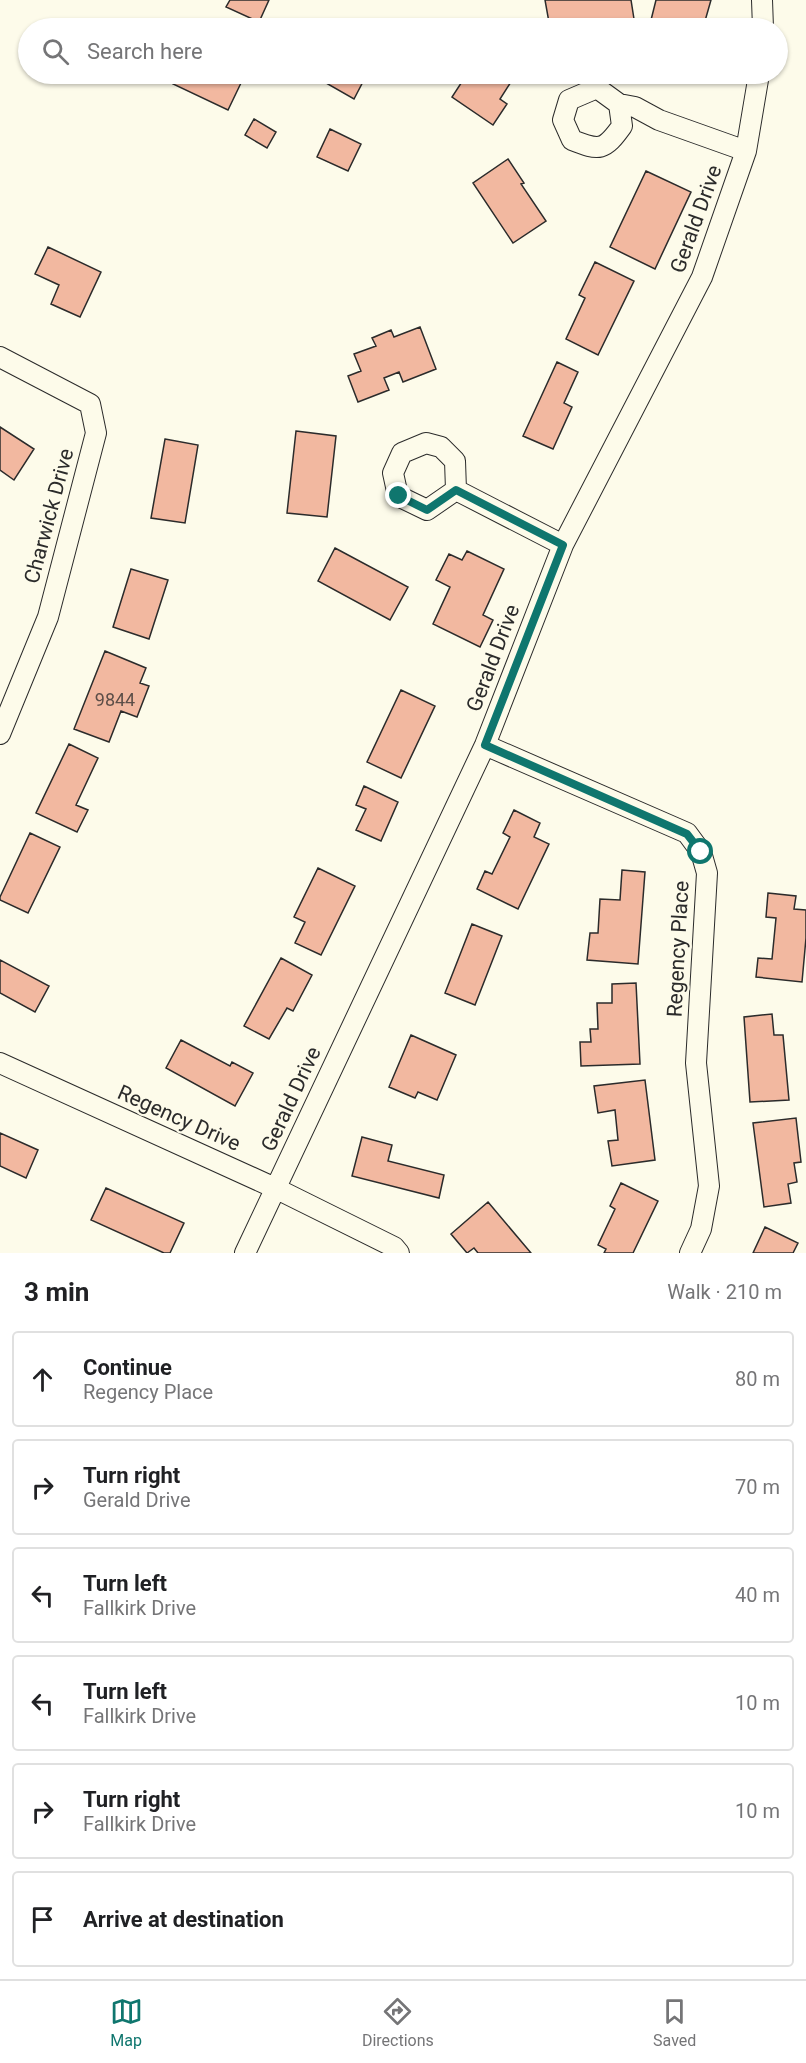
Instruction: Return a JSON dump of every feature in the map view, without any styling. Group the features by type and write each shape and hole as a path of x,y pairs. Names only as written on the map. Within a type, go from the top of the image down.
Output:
{"street":[{"path":"762,0 763,18"},
{"name":"Gerald Drive","path":"245,1253 485,745 563,545 702,277 746,151 757,84"},
{"path":"619,104 635,107 659,120 746,151"},
{"name":"Charwick Drive","path":"0,357 90,404 96,433 48,616 0,734"},
{"path":"456,490 563,545"},
{"name":"Regency Place","path":"485,745 687,834 701,852 707,873 696,1064 709,1186 701,1229 690,1253"},
{"name":"Regency Drive","path":"0,1063 275,1188 394,1247 399,1253"}],"building":[{"path":"230,0 269,0 261,18 250,18 226,7"},
{"path":"545,0 631,0 634,18 548,18"},
{"path":"656,0 711,0 706,18 652,18"},
{"path":"173,84 241,84 228,110"},
{"path":"328,84 362,84 354,99"},
{"path":"460,84 510,84 500,99 507,104 493,125 452,97"},
{"path":"254,119 276,132 267,148 245,135"},
{"path":"330,129 361,144 348,171 317,157"},
{"path":"508,159 524,183 521,184 546,221 513,243 473,183"},
{"path":"646,171 691,192 655,269 610,247"},
{"path":"48,247 101,272 80,317 51,304 59,285 35,274"},
{"path":"595,262 634,281 598,355 566,339 585,298 579,295"},
{"path":"420,327 436,369 403,382 399,372 384,378 389,390 358,402 348,376 361,371 354,354 376,346 372,338 391,330 394,337"},
{"path":"557,362 578,372 564,403 572,407 553,449 523,436"},
{"path":"0,427 34,449 14,480 0,470"},
{"path":"296,431 336,436 327,517 287,513"},
{"path":"165,439 198,445 185,523 151,518"},
{"path":"335,548 408,587 390,620 318,581"},
{"path":"467,551 504,569 483,615 493,620 480,647 433,624 450,587 436,580 449,554 462,560"},
{"path":"131,569 168,580 149,639 113,627"},
{"path":"105,651 146,668 140,683 149,686 137,717 121,711 109,742 74,729"},
{"path":"401,690 435,706 401,778 367,762"},
{"path":"69,744 98,758 76,805 88,810 77,832 36,813"},
{"path":"364,786 398,802 381,841 356,830 366,809 356,805"},
{"path":"514,810 540,823 534,837 549,844 518,909 477,889 485,871 492,874 510,837 503,833"},
{"path":"30,833 60,847 28,913 0,900 0,897"},
{"path":"318,868 355,886 321,955 295,943 305,922 294,917"},
{"path":"622,870 645,872 638,964 587,960 590,933 598,933 600,899 620,900"},
{"path":"768,893 796,896 794,909 806,910 802,982 756,977 758,958 772,959 776,918 766,917"},
{"path":"472,924 502,936 475,1005 445,993"},
{"path":"281,958 312,975 293,1011 287,1008 269,1039 244,1026"},
{"path":"0,960 49,986 35,1012 0,993"},
{"path":"636,983 640,1064 581,1066 580,1042 591,1042 590,1029 598,1029 597,1003 612,1003 612,984"},
{"path":"772,1014 774,1035 783,1035 789,1100 750,1102 744,1017"},
{"path":"411,1035 456,1055 437,1100 418,1092 415,1098 389,1087"},
{"path":"181,1040 230,1066 232,1062 253,1073 235,1106 166,1068"},
{"path":"645,1080 655,1160 612,1166 608,1141 618,1140 615,1110 598,1113 594,1086"},
{"path":"796,1118 801,1162 794,1163 797,1182 788,1184 791,1203 764,1207 753,1123"},
{"path":"0,1133 38,1150 26,1178 0,1166"},
{"path":"362,1137 392,1145 388,1161 444,1175 439,1198 352,1176"},
{"path":"621,1183 658,1201 633,1253 604,1253 606,1249 598,1245 615,1209 610,1206"},
{"path":"106,1188 184,1223 170,1253 164,1253 91,1220"},
{"path":"488,1202 531,1253 478,1253 474,1248 467,1253 451,1234"},
{"path":"765,1227 798,1243 793,1253 753,1253"}],"route":[{"path":"399,496 427,510 456,490 563,545 485,745 687,834 701,852"}]}
